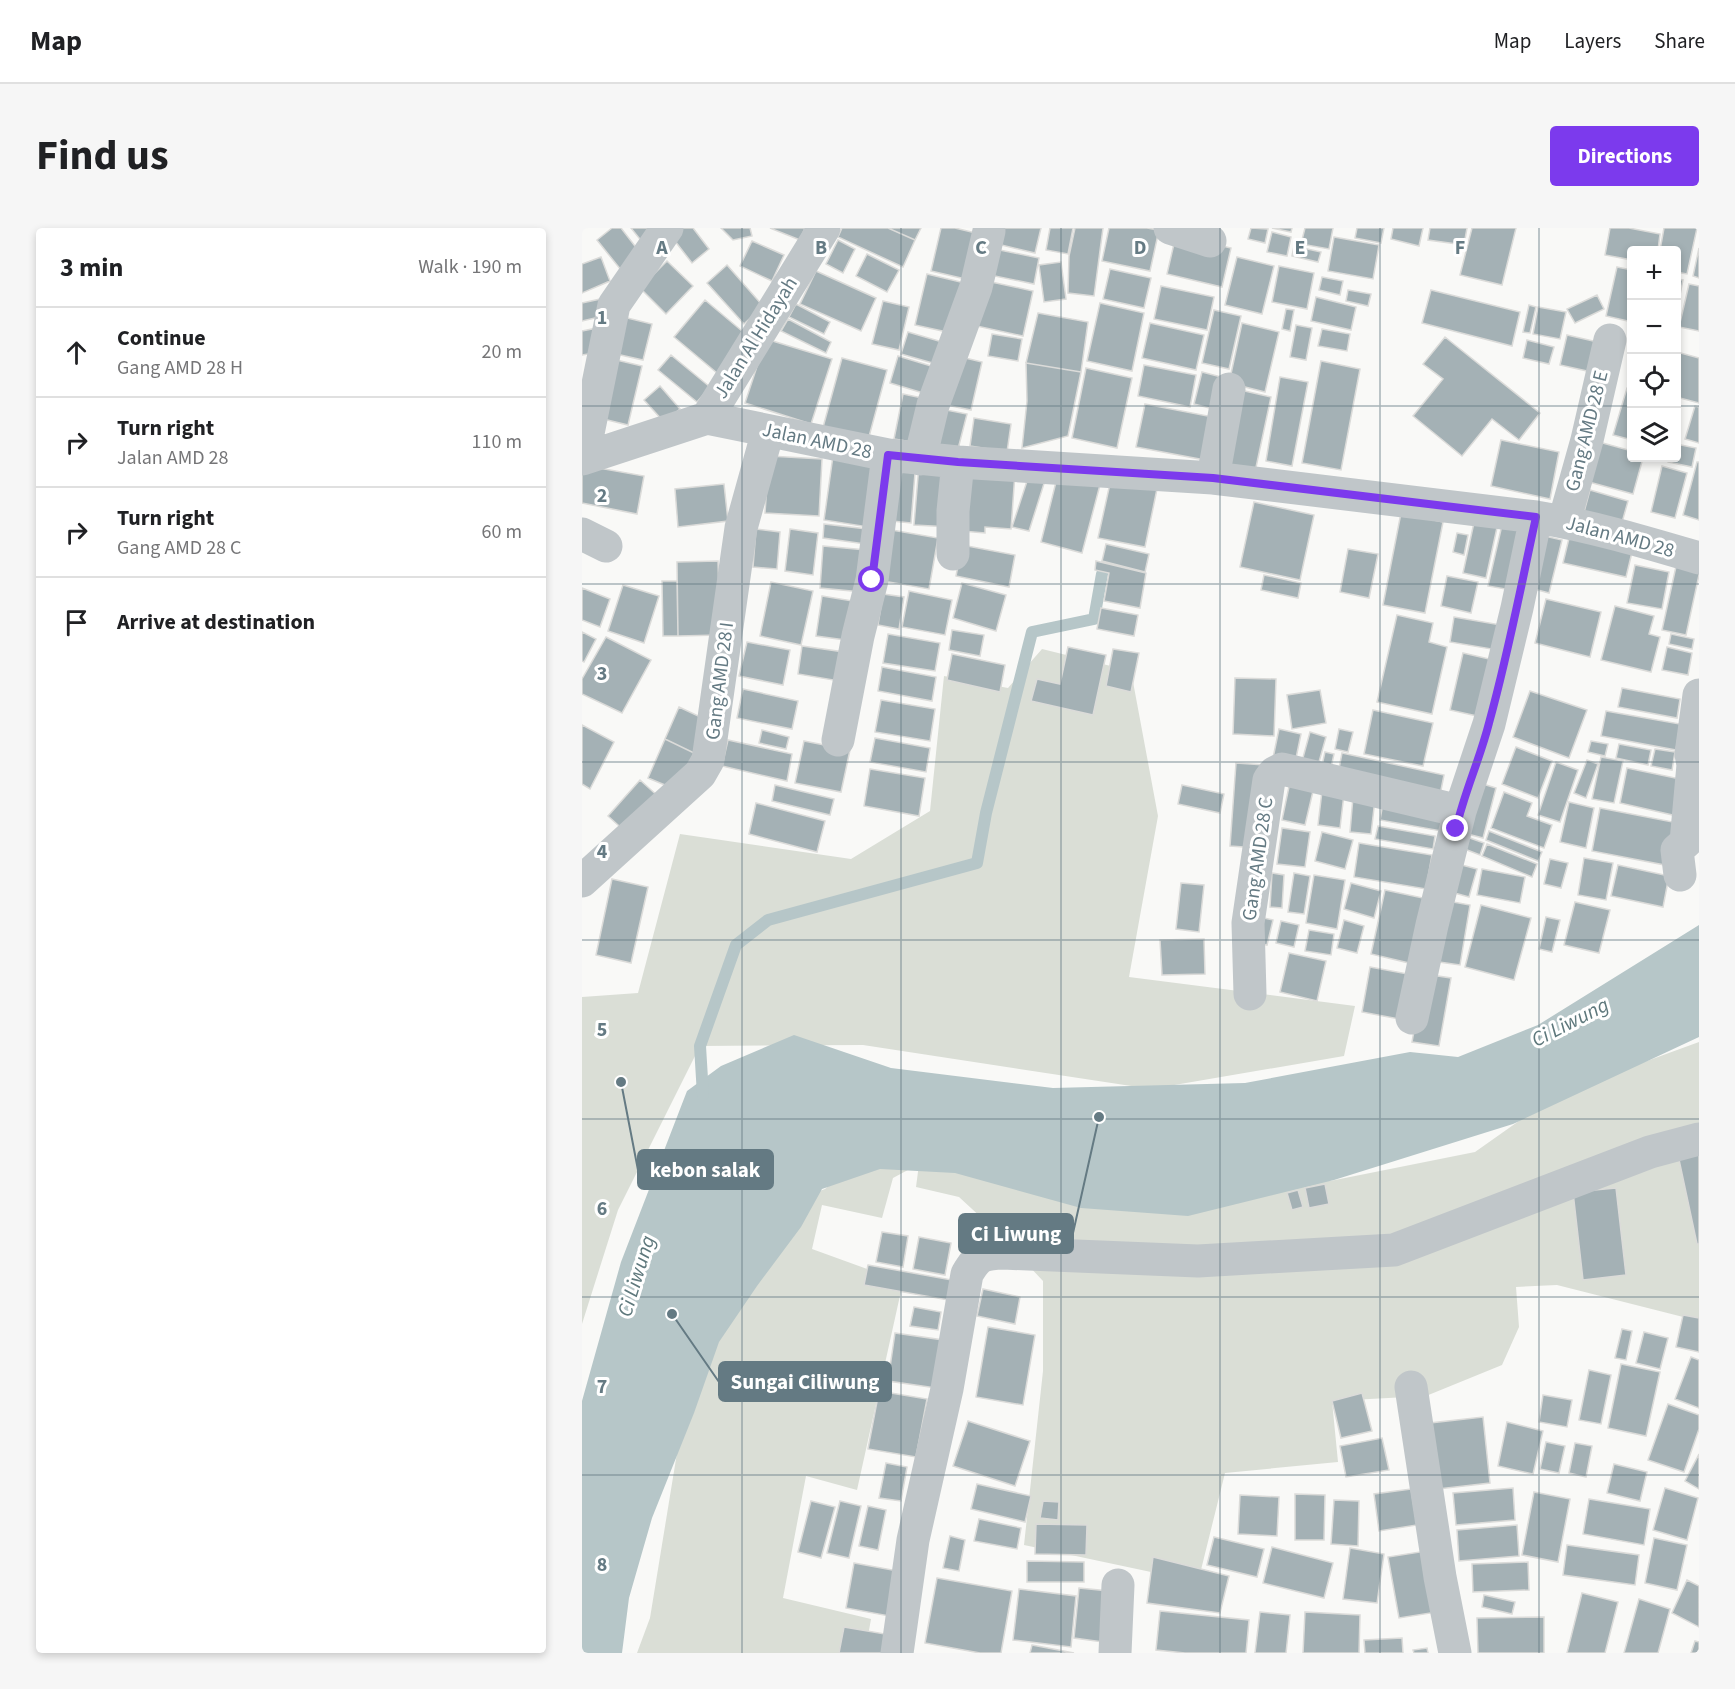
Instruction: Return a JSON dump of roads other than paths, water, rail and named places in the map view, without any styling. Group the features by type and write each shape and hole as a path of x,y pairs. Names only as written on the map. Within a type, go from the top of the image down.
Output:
{"street":[{"path":"583,458 614,305 667,228"},
{"name":"Jalan Al Hidayah","path":"707,418 825,228"},
{"path":"1170,228 1210,241"},
{"path":"920,459 933,405 976,287 989,231"},
{"name":"Gang AMD 28 E","path":"1550,519 1587,440 1610,340"},
{"path":"1213,478 1229,389"},
{"name":"Jalan AMD 28","path":"583,458 707,418 888,455 920,459 1213,478 1550,519 1699,558"},
{"name":"Gang AMD 28 I","path":"582,881 700,774 708,760 741,528 768,430"},
{"path":"838,741 858,636 872,580 888,455"},
{"path":"953,554 953,511 958,462"},
{"path":"1412,1018 1460,811 1489,724 1517,608 1550,519"},
{"path":"1680,875 1677,850 1686,842 1694,765 1691,754 1699,695"},
{"name":"Gang AMD 28 C","path":"1250,994 1248,923 1269,780 1274,773 1282,769 1460,811"},
{"path":"897,1653 914,1540 947,1389 967,1274 976,1259 986,1254 1003,1253 1198,1261 1394,1250 1650,1152 1699,1138"},
{"path":"1411,1387 1440,1577 1455,1653"},
{"path":"1115,1653 1118,1585"}],"water":[{"path":"1699,925 1699,1037 1513,1124 1334,1180 1188,1216 1081,1208 955,1173 880,1169 822,1189 801,1227 719,1342 694,1413 652,1518 629,1598 622,1653 582,1653 582,1401 621,1262 687,1091 721,1066 794,1035 891,1068 1053,1088 1245,1083 1410,1052 1458,1057 1538,1025"}],"waterway":[{"path":"703,1095 700,1046 736,945 768,920 977,863 986,813 1032,632 1094,619 1102,574"}],"place":[{"name":"kebon salak","path":"621,1082"},
{"name":"Ci Liwung","path":"1099,1117"},
{"name":"Sungai Ciliwung","path":"672,1314"}]}
